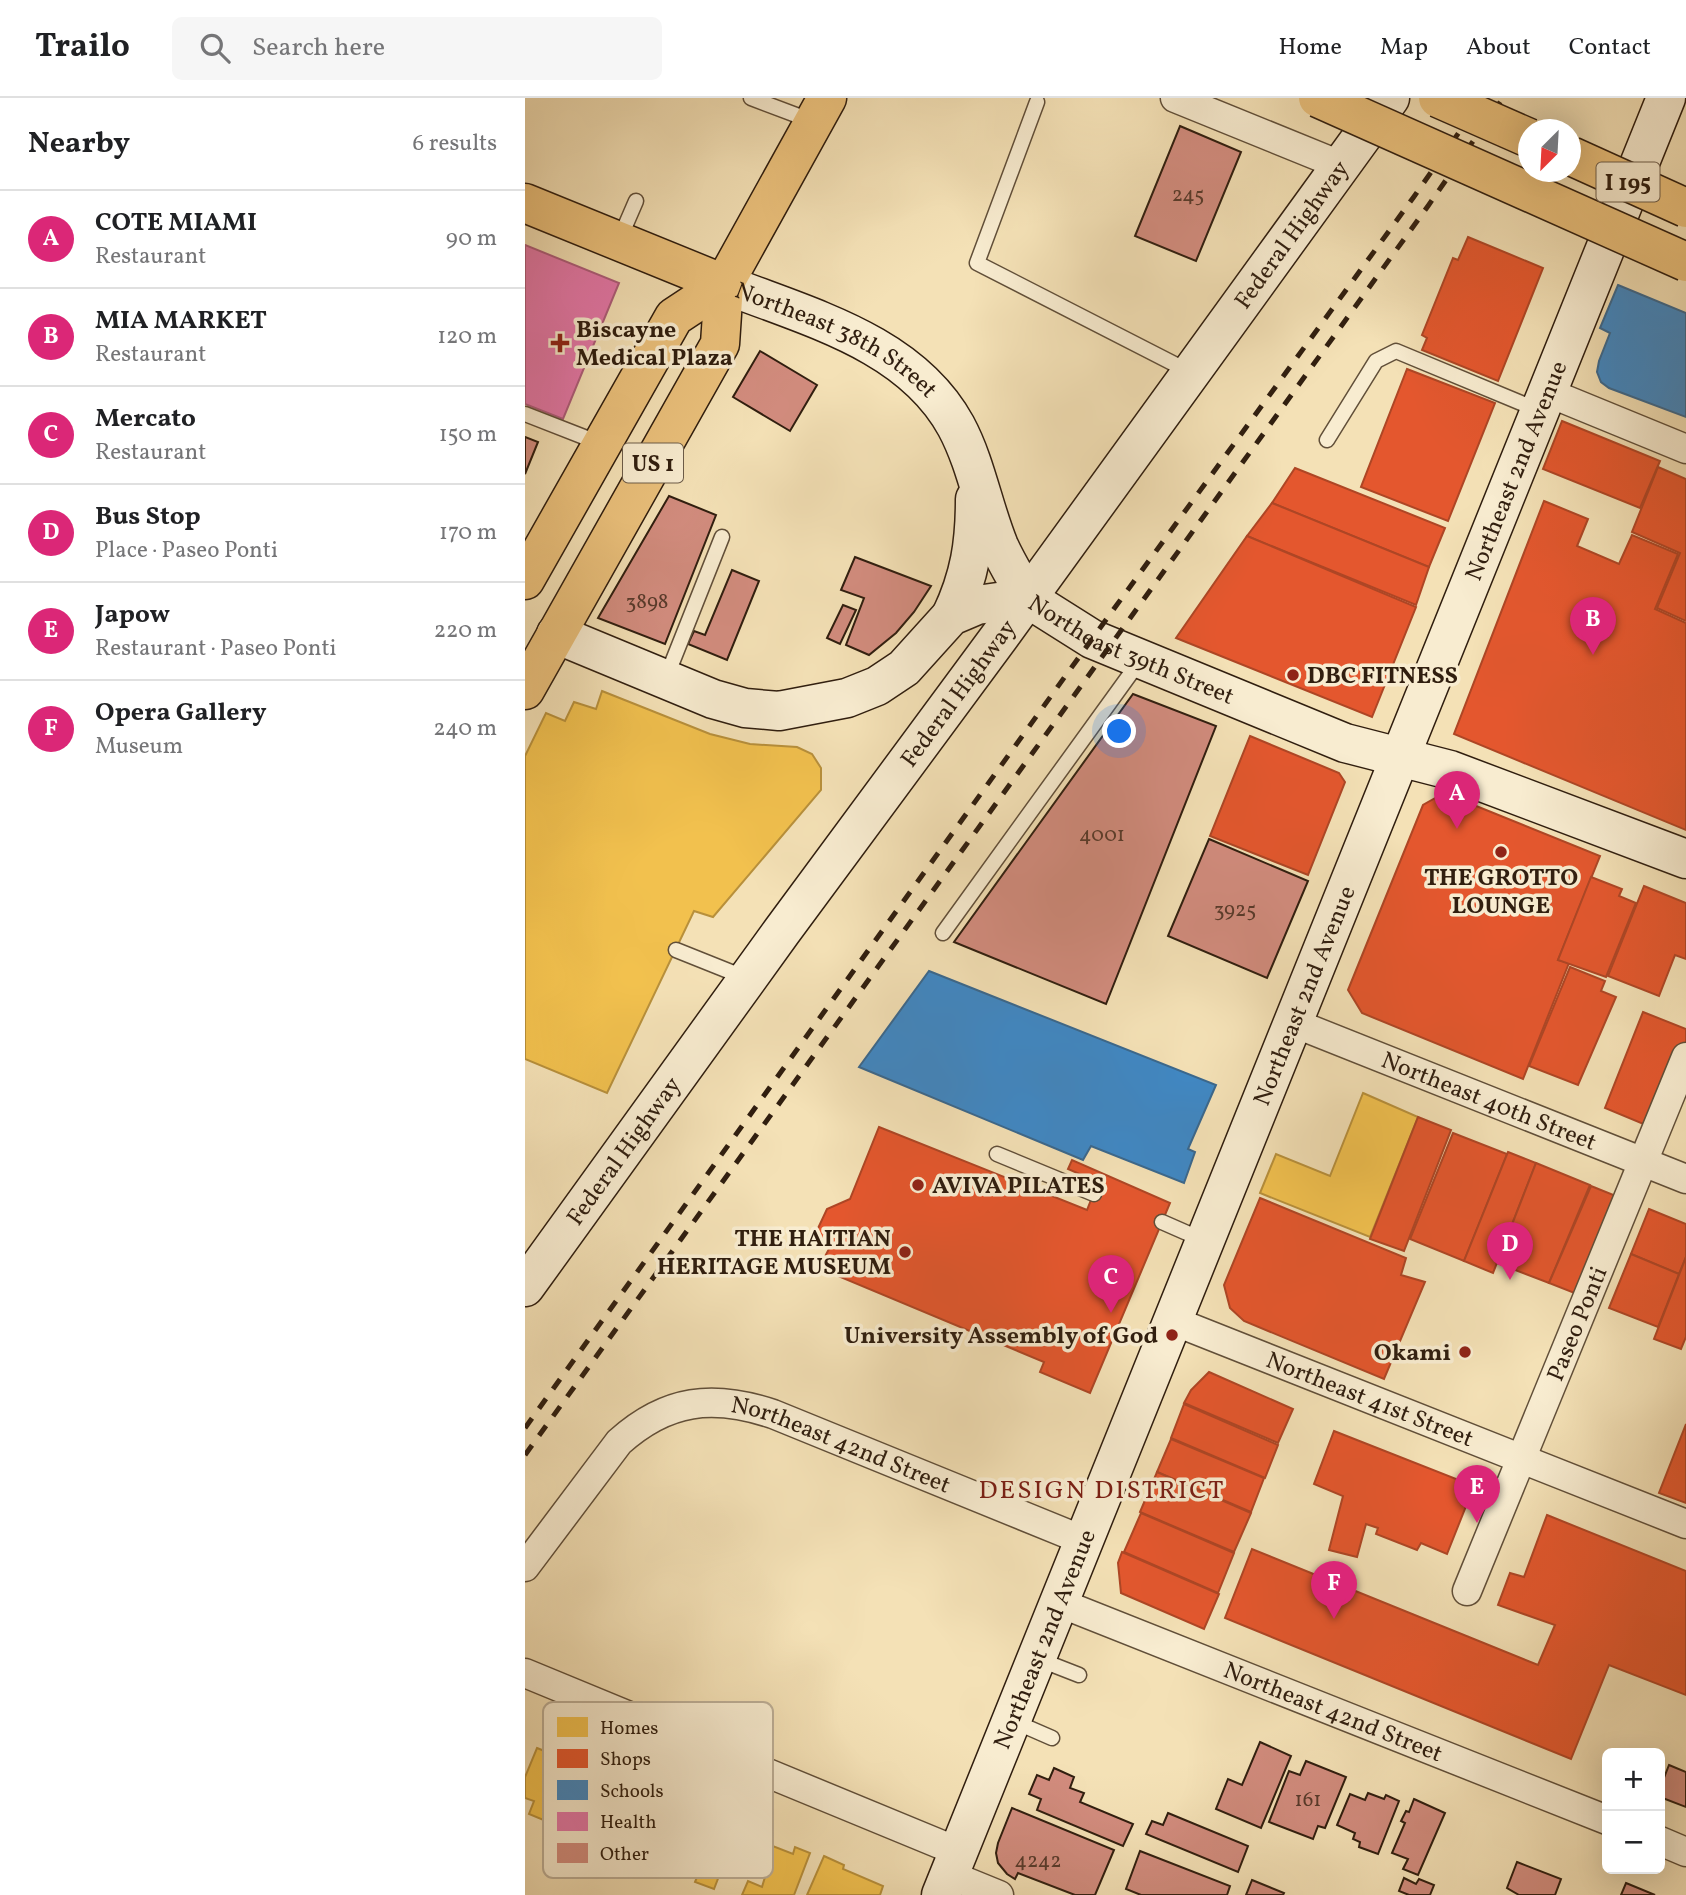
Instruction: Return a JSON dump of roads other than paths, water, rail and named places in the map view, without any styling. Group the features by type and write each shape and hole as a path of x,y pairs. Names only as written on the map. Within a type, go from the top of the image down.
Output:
{"main road":[{"name":"I 195","path":"1318,98 1686,262"},
{"name":"Federal Highway","path":"525,1287 1391,98"},
{"path":"1438,98 1518,134"},
{"name":"Northeast 2nd Avenue","path":"950,1874 1666,98"},
{"name":"US 1","path":"525,690 720,344 724,284 820,110"},
{"name":"I 195","path":"1581,161 1686,208"},
{"name":"Northeast 38th Street","path":"525,204 877,347 911,370 928,387 955,425 999,545 1027,598"},
{"name":"US 1","path":"525,580 674,317 724,284"},
{"path":"951,617 969,573 975,533 975,476"},
{"name":"Northeast 39th Street","path":"556,634 713,699 745,708 779,711 847,698 877,686 904,668 951,617 977,605 1027,598 1093,639 1345,743 1450,770 1686,859"}],"street":[{"path":"1175,98 1340,165"},
{"path":"1543,401 1686,449"},
{"name":"Northeast 40th Street","path":"1294,1023 1686,1179"},
{"name":"Paseo Ponti","path":"1467,1591 1686,1057"},
{"name":"Northeast 41st Street","path":"1171,1321 1686,1524"},
{"name":"Northeast 42nd Street","path":"525,1567 618,1441 638,1425 669,1409 706,1401 764,1410 1085,1541"},
{"name":"Northeast 42nd Street","path":"1060,1603 1602,1818"},
{"path":"525,1672 588,1702"},
{"path":"773,1790 999,1895"},
{"path":"1665,1843 1686,1852"}],"lane":[{"path":"751,98 820,110"},
{"path":"1037,102 977,263 1191,373"},
{"path":"619,242 636,201"},
{"path":"1327,440 1375,361 1396,352 1543,401"},
{"path":"525,414 602,444"},
{"path":"666,679 722,537"},
{"path":"943,933 1121,683 1141,659"},
{"path":"676,950 747,979"},
{"path":"997,1154 1094,1195"},
{"path":"1162,1222 1205,1241"},
{"path":"1037,1659 1079,1675"},
{"path":"1012,1721 1052,1738"}],"railway":[{"path":"525,1428 1483,98"},
{"path":"525,1455 1428,206 1503,98"}],"place":[{"name":"Biscayne Medical Plaza","path":"560,343"},
{"name":"MIA MARKET","path":"1593,655"},
{"name":"DBC FITNESS","path":"1293,675"},
{"name":"COTE MIAMI","path":"1457,829"},
{"name":"THE GROTTO LOUNGE","path":"1501,852"},
{"name":"AVIVA PILATES","path":"918,1185"},
{"name":"THE HAITIAN HERITAGE MUSEUM","path":"905,1252"},
{"name":"Bus Stop","path":"1510,1280"},
{"name":"Mercato","path":"1111,1313"},
{"name":"University Assembly of God","path":"1172,1335"},
{"name":"Okami","path":"1465,1352"},
{"name":"Japow","path":"1477,1523"},
{"name":"Opera Gallery","path":"1334,1619"}],"district":[{"name":"DESIGN DISTRICT","path":"1102,1489"}]}
